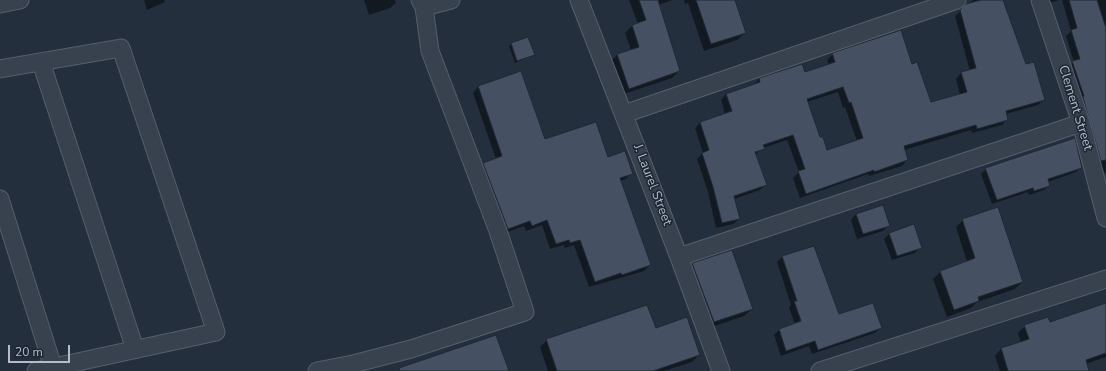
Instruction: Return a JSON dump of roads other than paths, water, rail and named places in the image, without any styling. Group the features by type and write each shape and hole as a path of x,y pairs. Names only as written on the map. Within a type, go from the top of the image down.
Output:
{"street":[{"path":"0,4 20,0"},
{"path":"317,371 353,364 411,349 525,312 498,231 430,51 422,4 451,0"},
{"name":"J. Laurel Street","path":"580,0 679,257 721,371"},
{"path":"624,114 957,0"},
{"name":"Clement Street","path":"1040,0 1081,123 1106,218"},
{"path":"0,70 121,48 216,332 36,371"},
{"path":"41,62 135,349"},
{"path":"679,257 1081,123"},
{"path":"0,200 53,367"},
{"path":"820,371 1106,279"}]}
